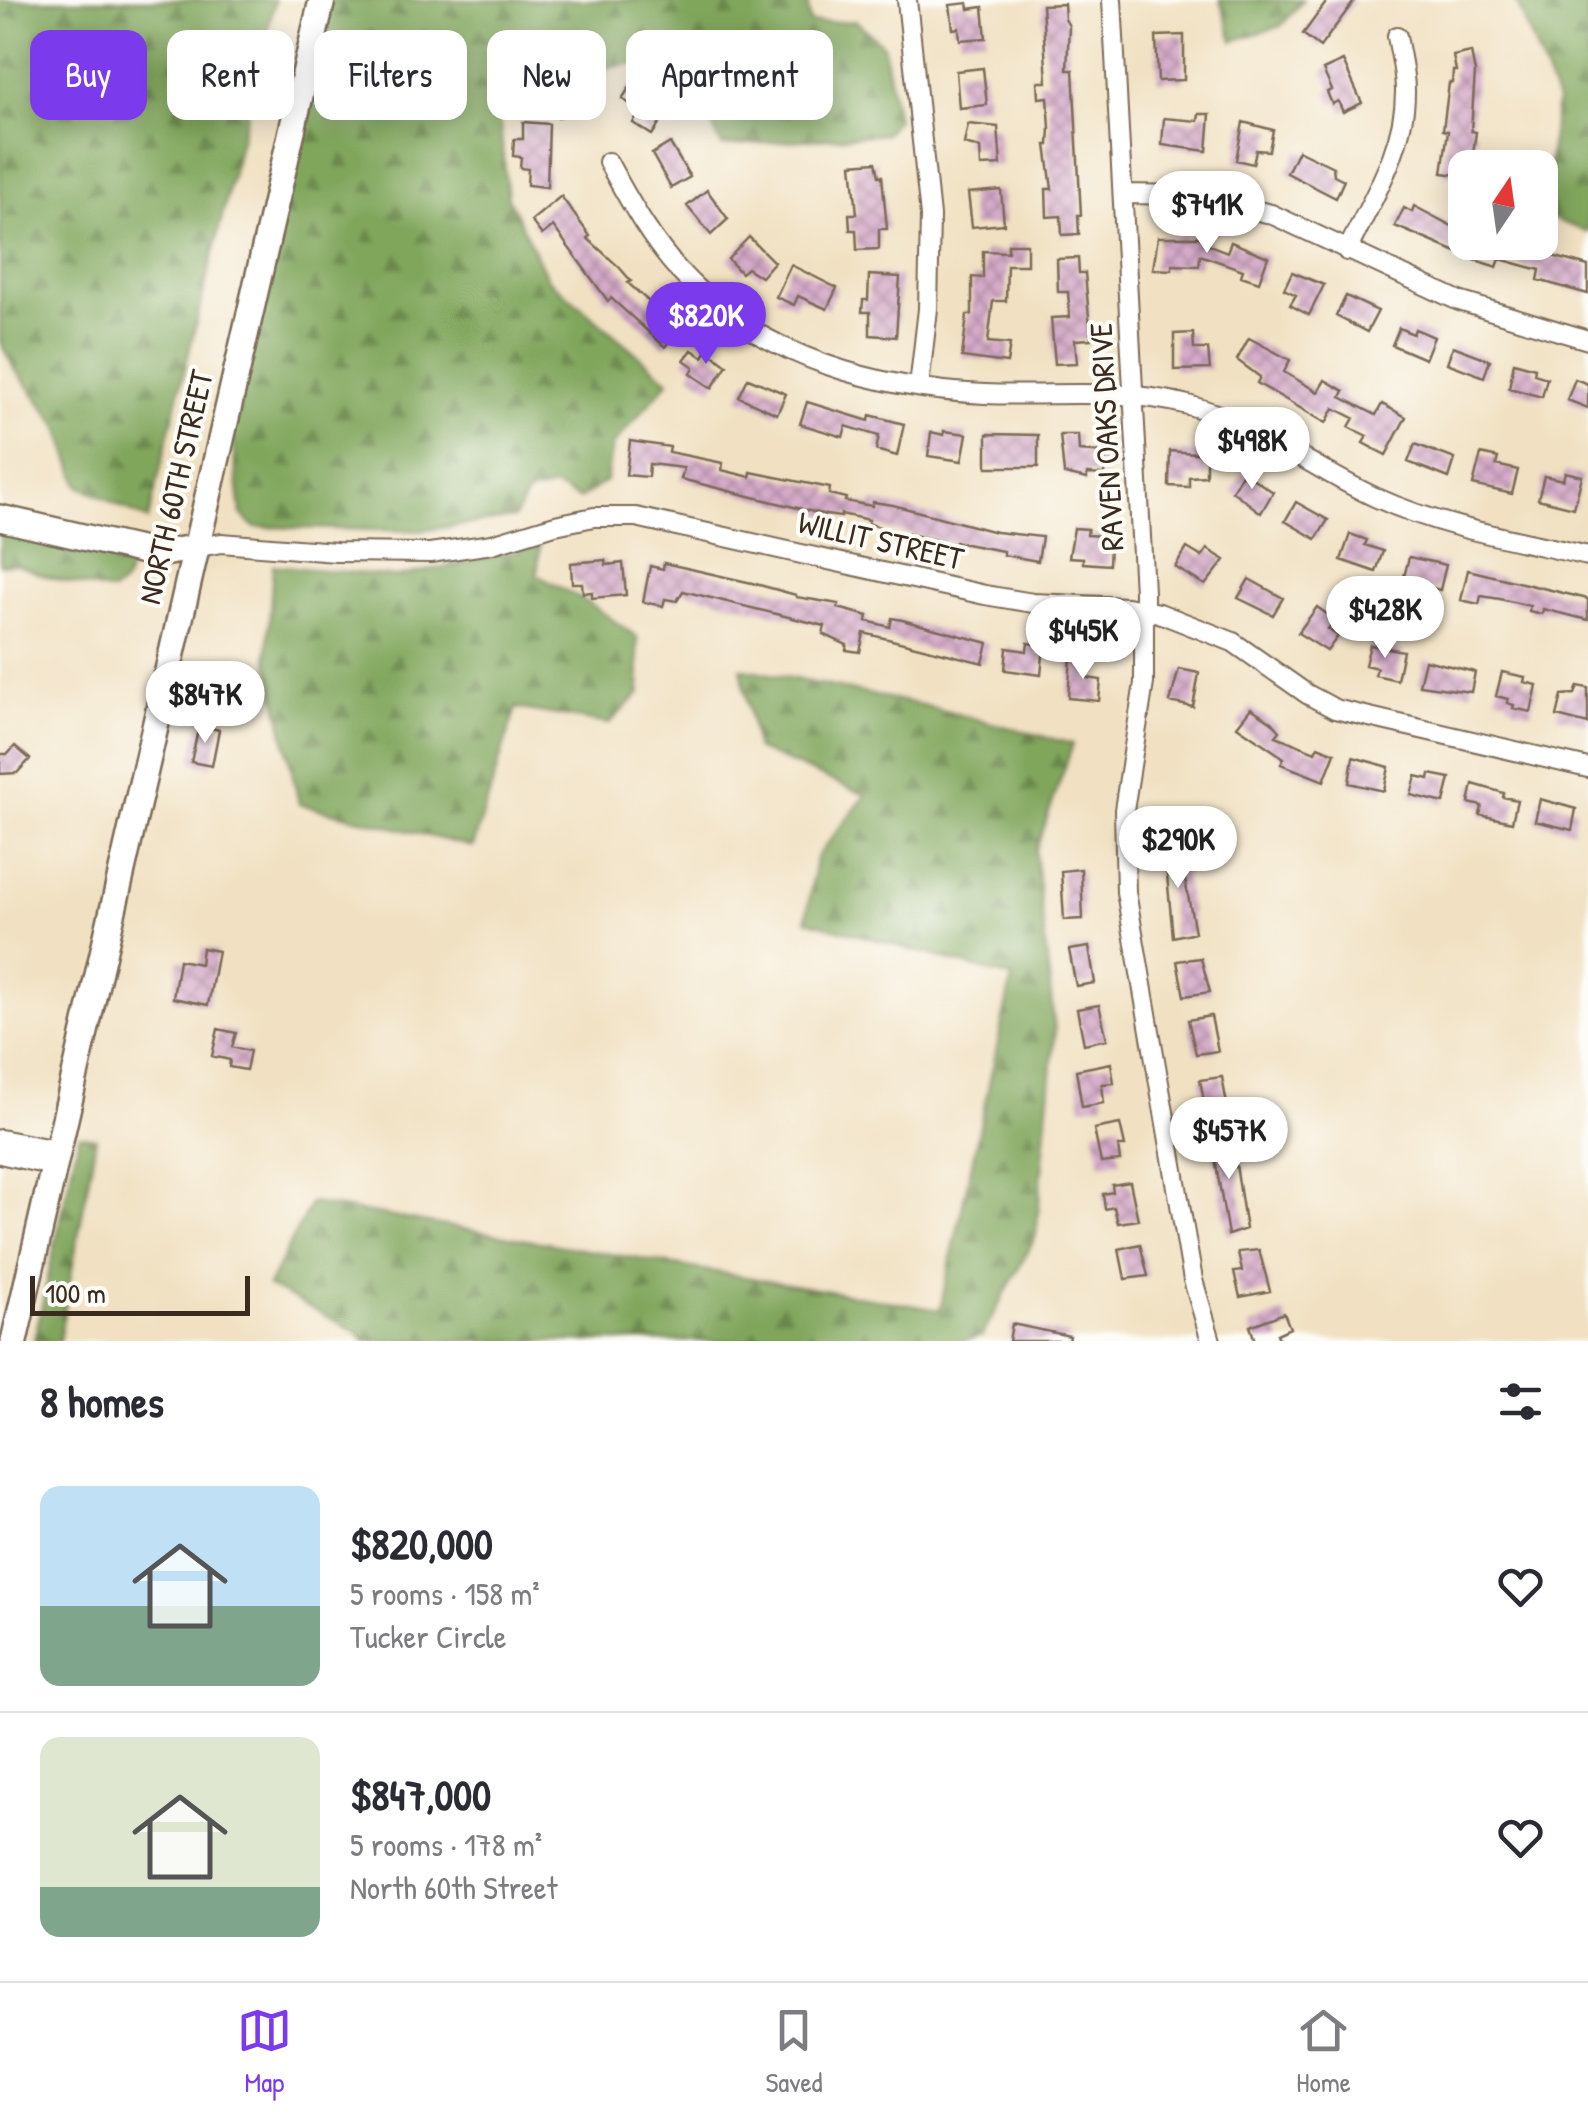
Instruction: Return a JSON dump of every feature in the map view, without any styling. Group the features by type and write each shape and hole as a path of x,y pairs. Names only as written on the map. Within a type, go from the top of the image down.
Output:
{"main road":[{"name":"NORTH 60TH STREET","path":"14,1341 322,0"},
{"path":"0,518 158,554 194,548"}],"street":[{"path":"908,0 930,216 928,308 919,386"},
{"name":"RAVEN OAKS DRIVE","path":"1112,0 1144,609 1144,683 1124,810 1126,892 1193,1280 1211,1341"},
{"path":"1347,251 1396,148 1405,89 1396,36"},
{"path":"608,162 657,244 685,278 753,332 798,354 852,372 919,386 987,394 1133,395 1190,405 1231,419 1356,488 1412,512 1588,556"},
{"path":"1123,194 1189,195 1271,214 1459,301 1588,340"},
{"name":"WILLIT STREET","path":"194,548 220,543 336,552 430,553 492,544 594,517 636,517 985,595 1033,603 1144,609 1233,642 1306,694 1335,709 1588,768"},
{"path":"0,1138 55,1158"},
{"path":"0,1154 55,1158"}],"green space":[{"path":"0,0 275,0 268,30 167,30 167,120 246,120 148,520 79,486 58,425 14,368 0,342"},
{"path":"331,0 807,0 810,23 856,21 883,45 897,119 885,134 722,146 710,120 833,120 833,30 626,30 626,65 606,68 606,30 487,30 487,120 499,120 508,198 548,279 669,381 612,446 606,481 579,499 554,487 528,493 514,518 419,531 254,527 241,514 232,437 314,75 314,120 467,120 467,30 324,30"},
{"path":"1220,0 1303,0 1281,26 1233,41"},
{"path":"1516,0 1588,0 1588,232 1558,221 1558,150 1551,150 1557,101"},
{"path":"0,528 118,557 127,563 127,577 112,592 51,578 15,564 0,565"},
{"path":"540,546 537,575 589,603 637,637 640,693 609,724 516,708 473,847 299,804 267,656 273,565 397,577"},
{"path":"741,668 922,705 1073,744 1035,852 1055,1032 1036,1236 982,1336 963,1341 366,1341 358,1333 268,1286 311,1203 940,1310 1012,978 806,920 816,858 866,795 756,749"},
{"path":"79,1135 96,1138 59,1341 34,1341"}],"building":[{"path":"1328,0 1355,0 1320,47 1303,34"},
{"path":"968,3 969,9 983,7 986,38 960,40 959,28 953,29 950,5"},
{"path":"1064,4 1069,26 1067,70 1073,70 1081,215 1079,234 1062,235 1061,216 1047,217 1046,189 1052,189 1046,145 1050,128 1048,97 1039,98 1038,82 1047,82 1042,5"},
{"path":"1184,35 1184,80 1158,81 1156,36"},
{"path":"1471,52 1475,72 1471,131 1476,132 1474,150 1448,150 1448,174 1442,173 1448,131 1443,130 1449,83 1456,71 1453,56"},
{"path":"1343,61 1362,103 1343,112 1338,101 1332,104 1327,92 1332,90 1323,70"},
{"path":"983,68 987,105 959,108 956,71"},
{"path":"1199,114 1210,114 1207,151 1162,145 1164,118 1198,121"},
{"path":"635,120 662,120 652,135 633,123"},
{"path":"523,122 549,124 547,187 527,185 528,169 520,168 521,157 513,156 514,139 523,139"},
{"path":"1243,122 1273,130 1269,151 1256,150 1253,164 1236,160"},
{"path":"968,124 998,127 1001,165 981,166 980,148 964,144"},
{"path":"670,143 690,177 671,188 652,154"},
{"path":"1298,150 1333,167 1334,175 1344,180 1336,198 1287,173"},
{"path":"876,162 882,176 887,229 879,229 879,249 857,250 856,230 850,230 849,214 857,214 852,164"},
{"path":"707,190 728,219 711,235 687,206"},
{"path":"1001,190 1004,224 972,227 968,193"},
{"path":"561,196 590,236 587,238 619,267 631,281 628,283 679,329 665,347 611,298 608,301 553,226 542,235 531,221"},
{"path":"1414,206 1448,224 1448,249 1395,226 1404,208 1412,212"},
{"path":"749,237 774,262 761,277 747,268 741,273 728,259"},
{"path":"1158,237 1201,237 1227,252 1231,242 1268,257 1259,282 1241,276 1243,270 1200,255 1199,266 1153,269"},
{"path":"1008,244 1027,244 1027,265 1007,265 1006,301 993,301 988,342 1010,344 1007,363 962,357 967,315 972,315 972,277 983,278 983,251 1008,252"},
{"path":"1558,257 1588,266 1588,294 1538,280 1540,270 1504,260"},
{"path":"1078,258 1079,273 1085,273 1091,339 1075,340 1077,363 1055,364 1051,318 1070,317 1068,292 1058,292 1057,259"},
{"path":"1475,260 1500,260 1497,267"},
{"path":"791,265 837,288 827,309 798,296 794,305 776,297"},
{"path":"1292,272 1324,285 1309,315 1290,305 1296,295 1284,289"},
{"path":"869,275 900,277 896,337 870,335 870,312 862,312 863,300 868,300"},
{"path":"1346,296 1378,311 1367,332 1336,316"},
{"path":"1399,328 1413,334 1415,329 1434,337 1425,359 1392,345"},
{"path":"1193,333 1194,349 1208,349 1210,369 1174,370 1174,334"},
{"path":"1249,338 1290,360 1284,372 1318,392 1325,380 1344,391 1341,397 1376,415 1382,404 1406,417 1386,455 1363,443 1367,436 1349,427 1354,418 1334,408 1326,423 1257,383 1260,377 1237,360"},
{"path":"1453,346 1490,360 1484,377 1447,363"},
{"path":"692,350 703,357 707,350 727,365 712,388 691,374 694,367 684,360"},
{"path":"1514,362 1535,368 1534,374 1547,378 1542,397 1509,388"},
{"path":"748,378 786,394 777,414 739,397"},
{"path":"1575,379 1588,384 1588,408 1567,400"},
{"path":"807,402 869,421 870,415 904,424 897,456 876,450 879,436 846,426 843,437 800,424"},
{"path":"944,431 967,434 962,461 928,456 931,432 944,435"},
{"path":"987,434 1038,435 1038,467 987,467"},
{"path":"1060,435 1078,435 1079,451 1105,453 1105,475 1087,474 1087,479 1064,474"},
{"path":"630,441 670,447 669,452 723,463 722,470 750,477 751,472 830,488 829,494 846,498 845,501 893,505 996,532 1042,537 1038,561 681,479 684,468 649,464 648,477 626,475"},
{"path":"1415,444 1455,459 1449,478 1408,462"},
{"path":"1170,451 1206,454 1206,476 1189,477 1189,487 1169,486"},
{"path":"1481,454 1498,458 1496,465 1518,470 1512,494 1473,485"},
{"path":"1243,472 1273,492 1261,513 1232,491"},
{"path":"1565,472 1582,476 1574,508 1538,499 1544,476 1563,480"},
{"path":"1296,502 1328,520 1316,539 1285,521"},
{"path":"1074,528 1088,529 1087,535 1103,536 1103,543 1110,543 1109,565 1083,563 1083,558 1069,557"},
{"path":"1350,534 1383,551 1376,572 1341,560"},
{"path":"1187,548 1202,557 1207,549 1225,560 1205,585 1175,567"},
{"path":"1409,557 1446,565 1440,590 1403,581"},
{"path":"605,560 606,565 623,563 626,595 592,598 592,592 583,593 582,583 572,583 571,563"},
{"path":"664,563 839,604 838,608 890,627 892,618 988,643 983,663 864,633 860,652 846,650 847,645 823,634 825,626 683,591 677,601 665,599 663,606 643,602 650,566 663,569"},
{"path":"1468,570 1588,599 1588,620 1543,609 1542,614 1529,611 1530,606 1481,596 1479,604 1461,600"},
{"path":"1249,579 1283,598 1273,615 1238,598"},
{"path":"1317,607 1335,620 1328,629 1338,636 1327,651 1298,633"},
{"path":"1028,643 1044,645 1041,675 1005,670 1007,648 1027,651"},
{"path":"1370,645 1403,651 1397,680 1375,675 1377,668 1365,665"},
{"path":"1071,657 1089,660 1087,678 1101,680 1099,701 1068,698"},
{"path":"1425,660 1475,672 1471,692 1419,685"},
{"path":"1179,669 1199,673 1193,707 1170,702"},
{"path":"1502,672 1525,677 1524,682 1537,685 1531,712 1513,708 1508,699 1496,696"},
{"path":"1578,686 1588,688 1588,724 1557,716 1562,695 1575,694"},
{"path":"1251,708 1272,722 1280,731 1276,736 1315,752 1318,746 1335,753 1324,781 1281,764 1284,758 1237,726"},
{"path":"199,725 219,730 212,766 191,762"},
{"path":"15,746 30,759 17,773 0,774 0,754 8,754"},
{"path":"1353,757 1389,767 1384,791 1349,783"},
{"path":"1430,774 1450,778 1444,803 1411,795 1416,776 1429,779"},
{"path":"1473,784 1517,800 1512,822 1480,815 1482,806 1469,803"},
{"path":"1540,799 1576,809 1572,830 1535,821"},
{"path":"1184,844 1185,880 1195,932 1173,937 1164,845"},
{"path":"1081,869 1083,919 1064,920 1061,871"},
{"path":"1089,947 1095,983 1076,986 1069,950"},
{"path":"202,948 218,951 208,1005 173,998 179,960 200,964"},
{"path":"1201,958 1210,992 1184,996 1177,961"},
{"path":"1099,1005 1107,1039 1084,1044 1077,1009"},
{"path":"1211,1016 1218,1051 1196,1054 1188,1020"},
{"path":"218,1029 236,1033 232,1047 250,1051 246,1070 229,1067 230,1060 212,1056"},
{"path":"1111,1063 1114,1083 1102,1084 1104,1103 1082,1107 1076,1070"},
{"path":"1222,1077 1228,1110 1206,1112 1200,1080"},
{"path":"1120,1124 1125,1146 1118,1146 1120,1161 1101,1163 1094,1129"},
{"path":"1231,1132 1246,1229 1228,1235 1211,1135"},
{"path":"1130,1182 1138,1220 1118,1223 1114,1207 1105,1209 1103,1194 1113,1192 1112,1185"},
{"path":"1140,1244 1148,1276 1125,1279 1119,1249"},
{"path":"1259,1250 1270,1291 1240,1297 1234,1272 1242,1271 1238,1252"},
{"path":"1284,1313 1290,1328 1277,1334 1280,1341 1255,1341 1250,1326"},
{"path":"1012,1324 1070,1336 1069,1341 1009,1341"}]}
